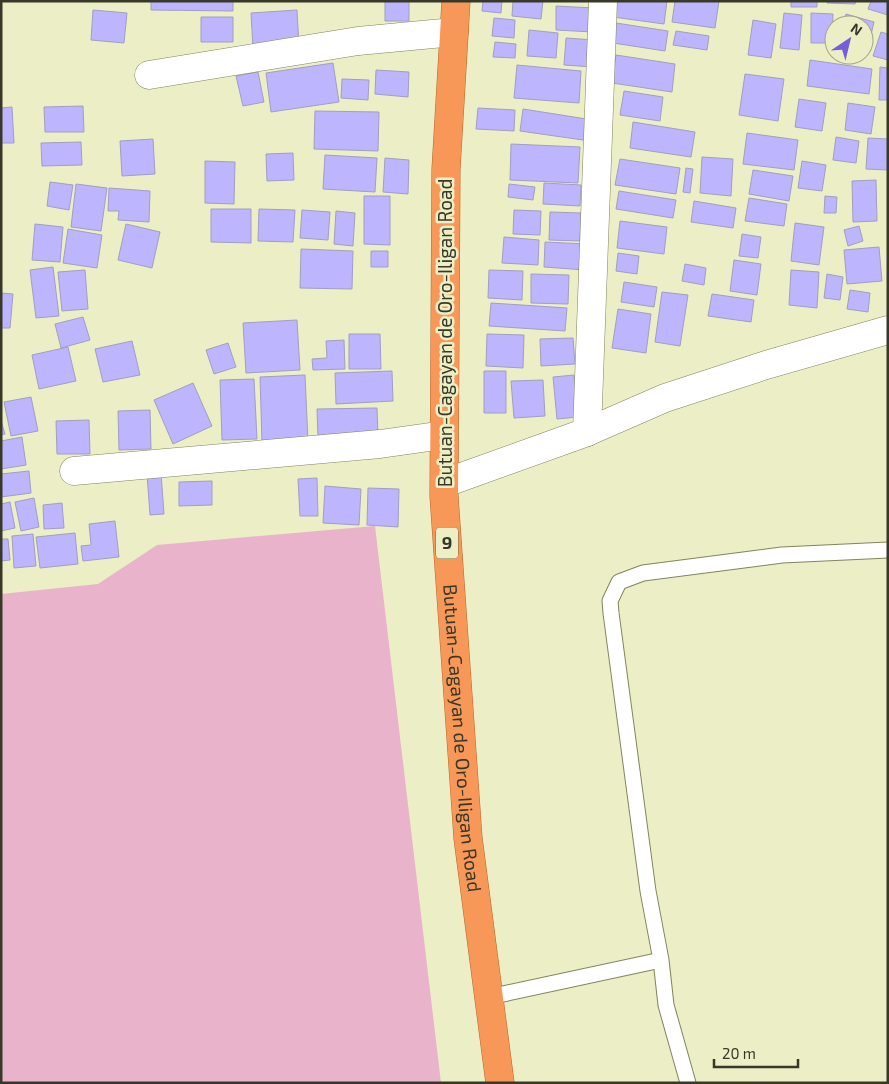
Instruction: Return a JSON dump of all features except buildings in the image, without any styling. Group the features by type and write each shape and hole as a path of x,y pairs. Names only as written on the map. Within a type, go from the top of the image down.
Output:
{"highway":[{"name":"Butuan-Cagayan de Oro-Iligan Road","path":"456,1 446,169 445,511 468,838 500,1083"}],"street":[{"path":"587,432 603,1"},
{"path":"149,75 358,40 454,32"},
{"path":"445,483 587,432 665,398 766,365 888,330"},
{"path":"74,472 380,444 444,435"}],"lane":[{"path":"688,1083 666,1005 648,891 611,614 610,601 614,589 619,582 643,573 782,555 888,550"},
{"path":"489,997 660,960"}],"shaded area":[{"path":"375,526 441,1083 1,1083 1,594 98,584 157,545"}]}
